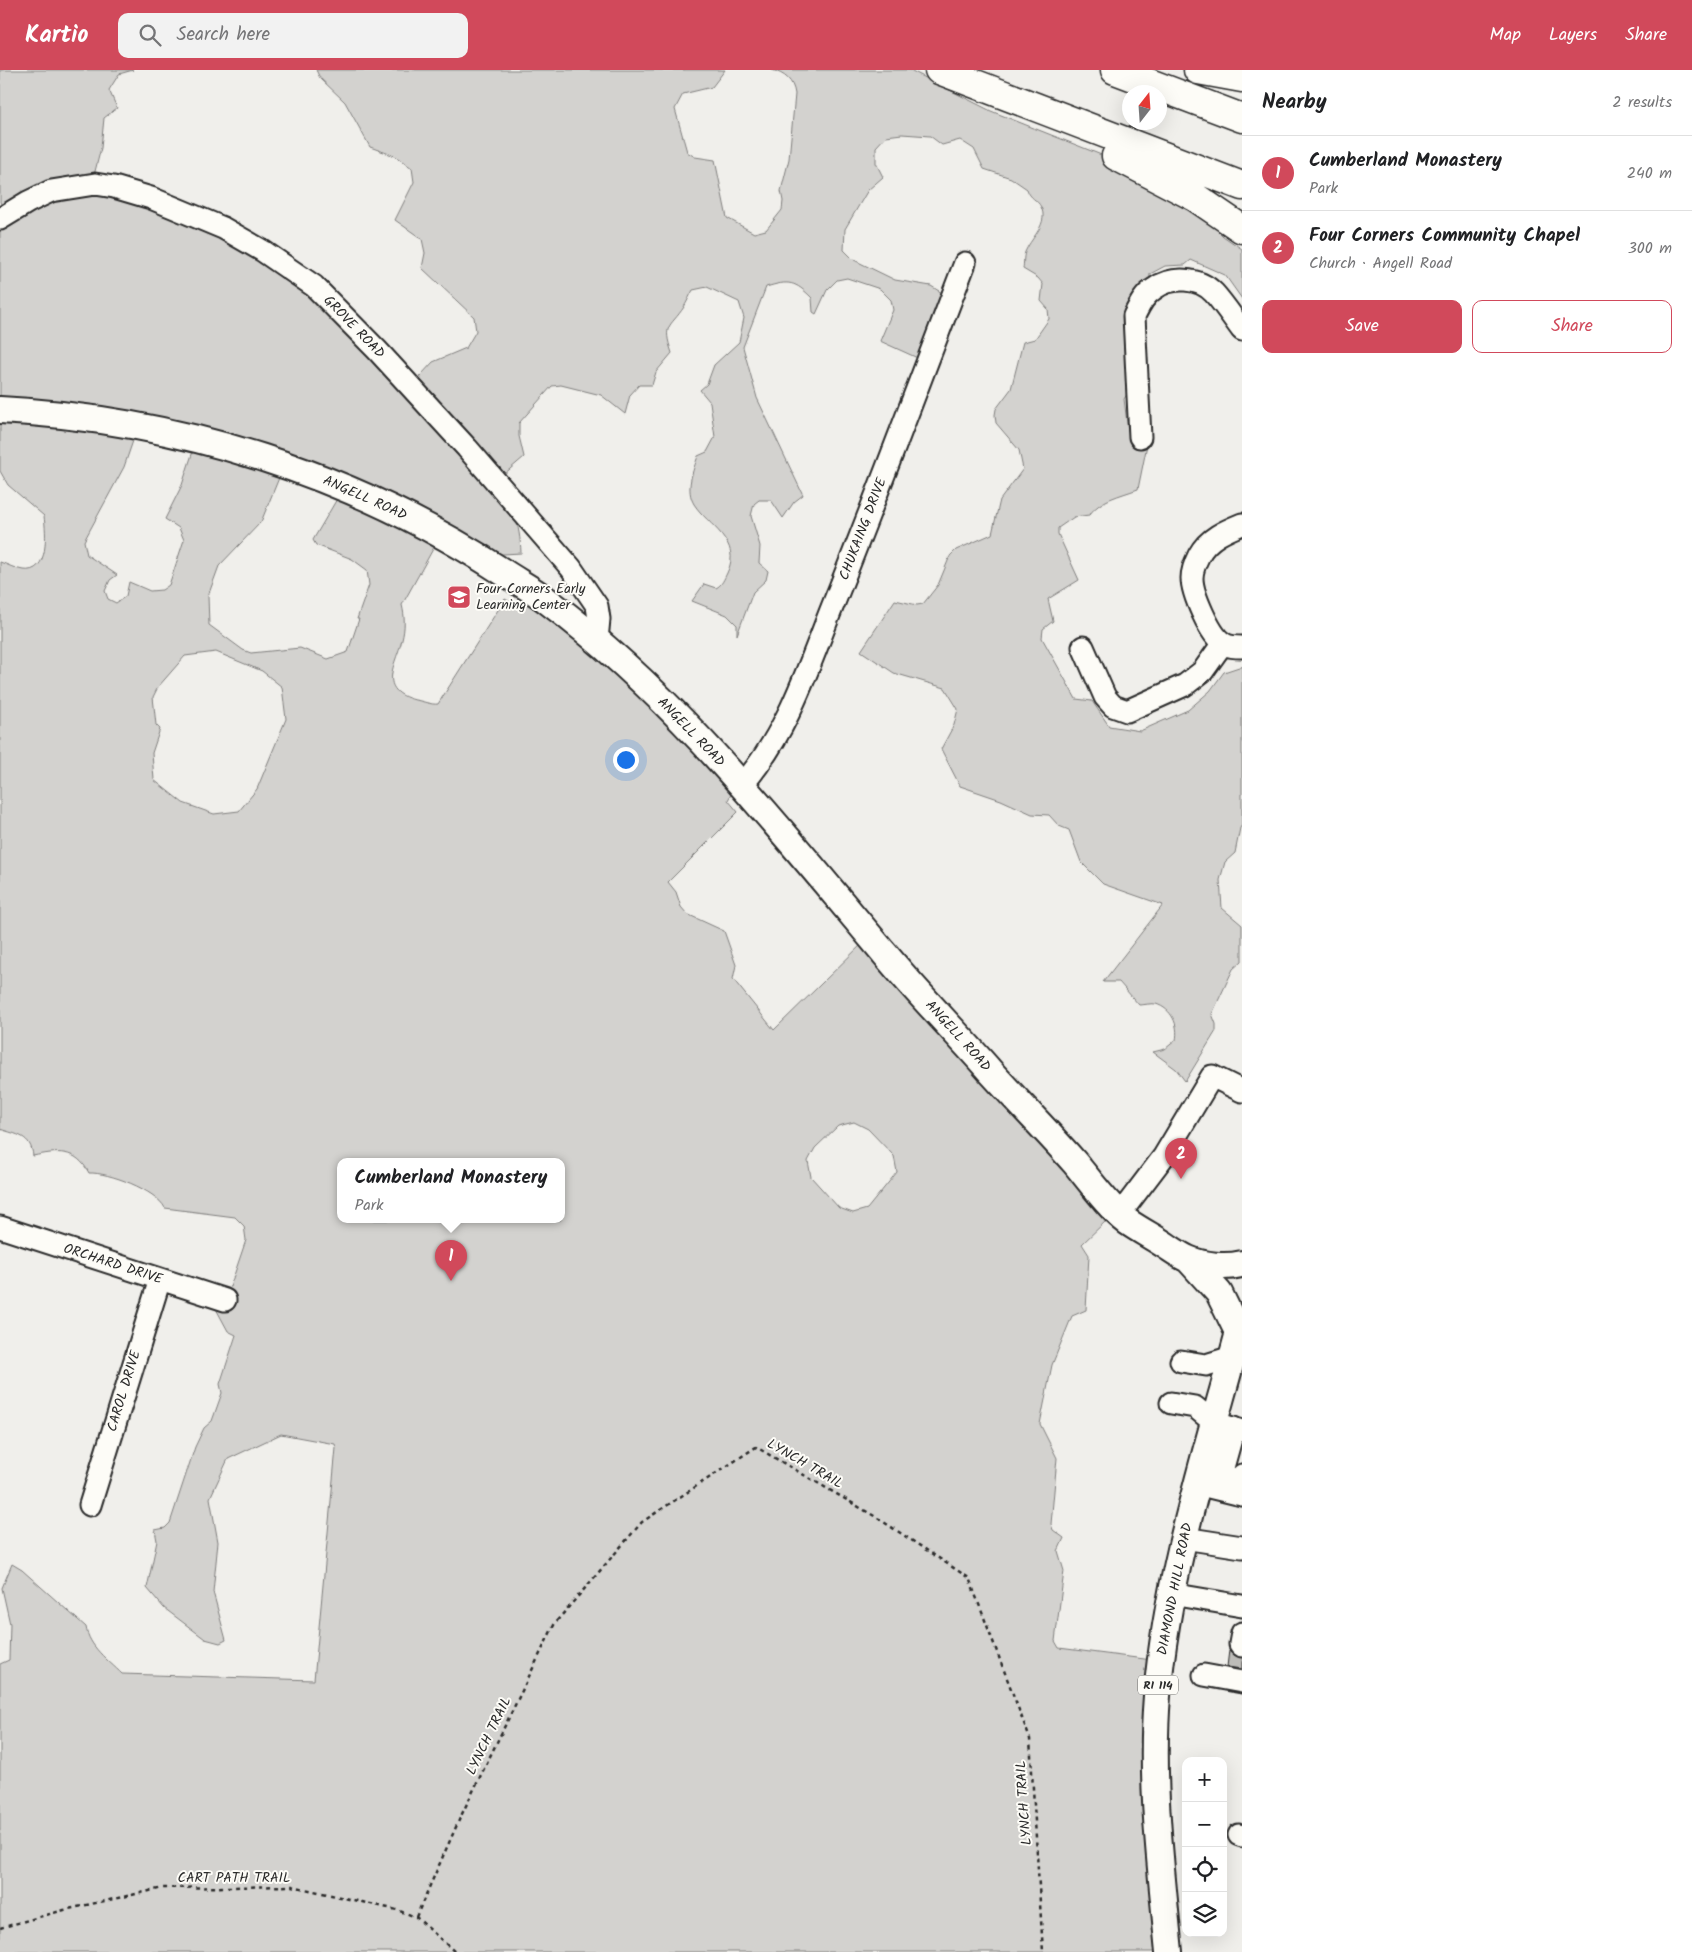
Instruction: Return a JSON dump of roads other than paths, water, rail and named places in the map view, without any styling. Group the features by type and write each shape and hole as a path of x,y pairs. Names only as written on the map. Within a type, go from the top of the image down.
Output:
{"highway":[{"path":"939,70 1242,186"},
{"path":"1115,70 1242,118"},
{"path":"1198,70 1242,78"},
{"path":"988,90 1168,182 1195,197 1242,229"}],"main road":[{"name":"ANGELL ROAD","path":"0,410 42,412 178,433 265,458 345,488 410,517 476,554 548,601 597,640 674,712 742,785 890,960 1059,1145 1124,1220 1189,1260 1225,1267 1242,1264"},
{"path":"1189,1260 1219,1292 1238,1337"},
{"name":"DIAMOND HILL ROAD","path":"1169,1952 1158,1842 1155,1765 1157,1697 1164,1631 1184,1538 1227,1487 1238,1337"}],"street":[{"name":"GROVE ROAD","path":"0,219 51,191 95,184 114,187 151,198 223,228 263,251 314,286 371,344 467,448 570,568 597,606 600,619 597,640"},
{"name":"CHUKAING DRIVE","path":"742,785 766,755 788,718 847,571 965,263"},
{"path":"1140,437 1134,316 1142,301 1153,289 1164,283 1184,279 1198,283 1213,292 1242,330"},
{"path":"1083,647 1105,696 1113,706 1127,711 1185,685 1203,672 1232,645 1215,635 1196,598 1192,577 1199,556 1208,543 1224,532 1242,524"},
{"path":"1120,1214 1164,1156 1212,1076 1242,1091"},
{"name":"ORCHARD DRIVE","path":"0,1227 226,1300"},
{"name":"CAROL DRIVE","path":"90,1505 160,1278"},
{"path":"1181,1361 1206,1365 1238,1337"},
{"path":"1171,1403 1195,1407 1230,1427"},
{"path":"1184,1538 1242,1547"},
{"path":"1171,1594 1242,1606"},
{"path":"1242,1633 1240,1644 1242,1646"},
{"path":"1204,1675 1242,1682"}],"place":[{"name":"Four Corners Early Learning Center","path":"459,597"},
{"name":"Four Corners Community Chapel","path":"1181,1179"},
{"name":"Cumberland Monastery","path":"451,1281"}]}
